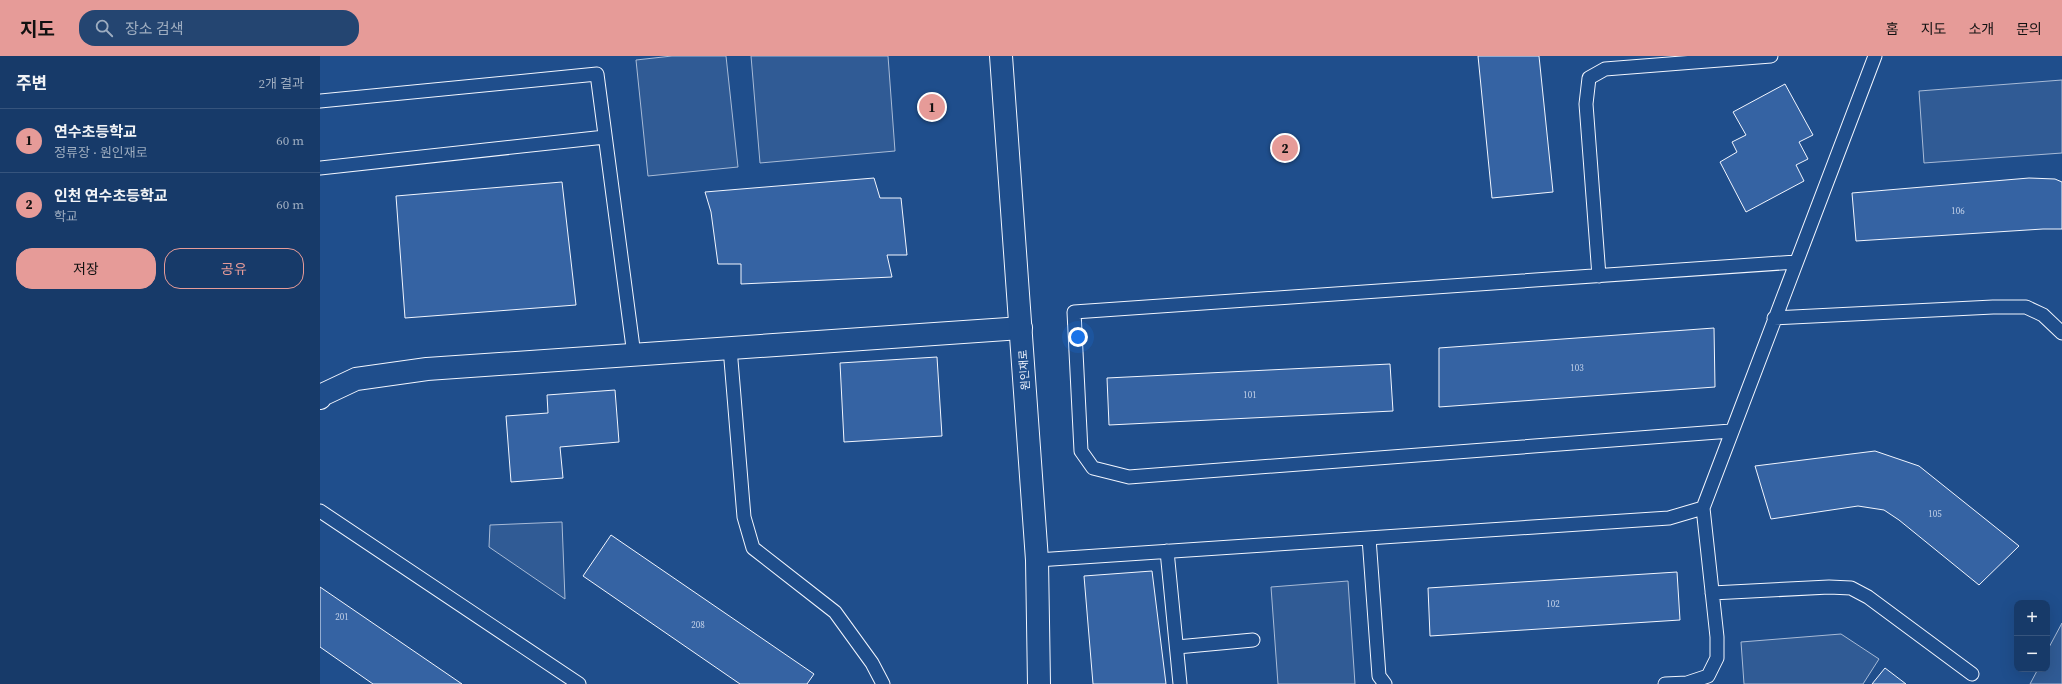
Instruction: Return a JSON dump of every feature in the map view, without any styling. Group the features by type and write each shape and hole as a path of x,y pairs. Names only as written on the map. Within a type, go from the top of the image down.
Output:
{"street":[{"name":"원인재로","path":"1001,56 1037,560 1039,684"},
{"path":"320,398 322,395 356,379 427,369 1021,328"}],"lane":[{"path":"1599,276 1586,104 1589,78 1605,69 1771,56"},
{"path":"1665,684 1687,682 1708,676 1717,658 1717,637 1703,508 1774,318 1875,56"},
{"path":"320,101 597,74 634,355"},
{"path":"320,168 605,137"},
{"path":"1731,431 1128,477 1093,468 1081,452 1074,312 1796,262"},
{"path":"1774,318 1993,307 2026,307 2043,315 2062,333"},
{"path":"730,348 744,517 753,548 835,612 872,663 883,684"},
{"path":"1037,560 1669,518 1703,508"},
{"path":"320,511 579,684"},
{"path":"1369,538 1379,676 1385,684"},
{"path":"1167,551 1180,684"},
{"path":"1712,593 1829,586 1851,588 1868,597 1972,674"},
{"path":"1177,647 1253,640"}],"shaded area":[{"path":"672,56 726,56 738,167 648,176 636,60"},
{"path":"751,56 888,56 895,151 760,163"},
{"path":"2062,80 2062,153 1924,163 1919,91"},
{"path":"562,522 565,599 489,547 490,525"},
{"path":"1348,581 1355,684 1278,684 1271,587"},
{"path":"2062,623 2062,684 2030,684 2036,672 2050,672 2050,645"},
{"path":"1841,634 1879,659 1863,684 1744,684 1741,642"}],"building":[{"path":"1478,56 1539,56 1553,192 1492,198"},
{"path":"1785,84 1813,135 1799,142 1808,159 1796,165 1804,181 1746,212 1720,162 1737,152 1732,142 1746,135 1733,112"},
{"path":"874,178 880,198 901,198 907,255 887,255 892,277 741,284 741,264 718,264 711,212 705,192"},
{"path":"2029,178 2055,179 2062,182 2062,229 1856,241 1852,193"},
{"path":"562,182 576,305 405,318 396,196"},
{"path":"1714,328 1715,387 1439,407 1439,348"},
{"path":"937,357 942,436 844,442 840,363"},
{"path":"1390,364 1393,411 1109,425 1107,378"},
{"path":"615,390 619,442 560,447 563,478 511,482 506,416 548,413 547,395"},
{"path":"1875,451 1919,466 2019,546 1979,585 1899,520 1884,510 1858,506 1771,519 1755,466"},
{"path":"611,535 814,674 807,684 740,684 583,576"},
{"path":"1152,571 1166,684 1093,684 1084,576"},
{"path":"1677,572 1680,620 1430,636 1428,588"},
{"path":"320,587 462,684 373,684 320,647"},
{"path":"1885,668 1906,684 1872,684"}],"place":[{"name":"연수초등학교","path":"932,107"},
{"name":"인천 연수초등학교","path":"1285,148"}]}
